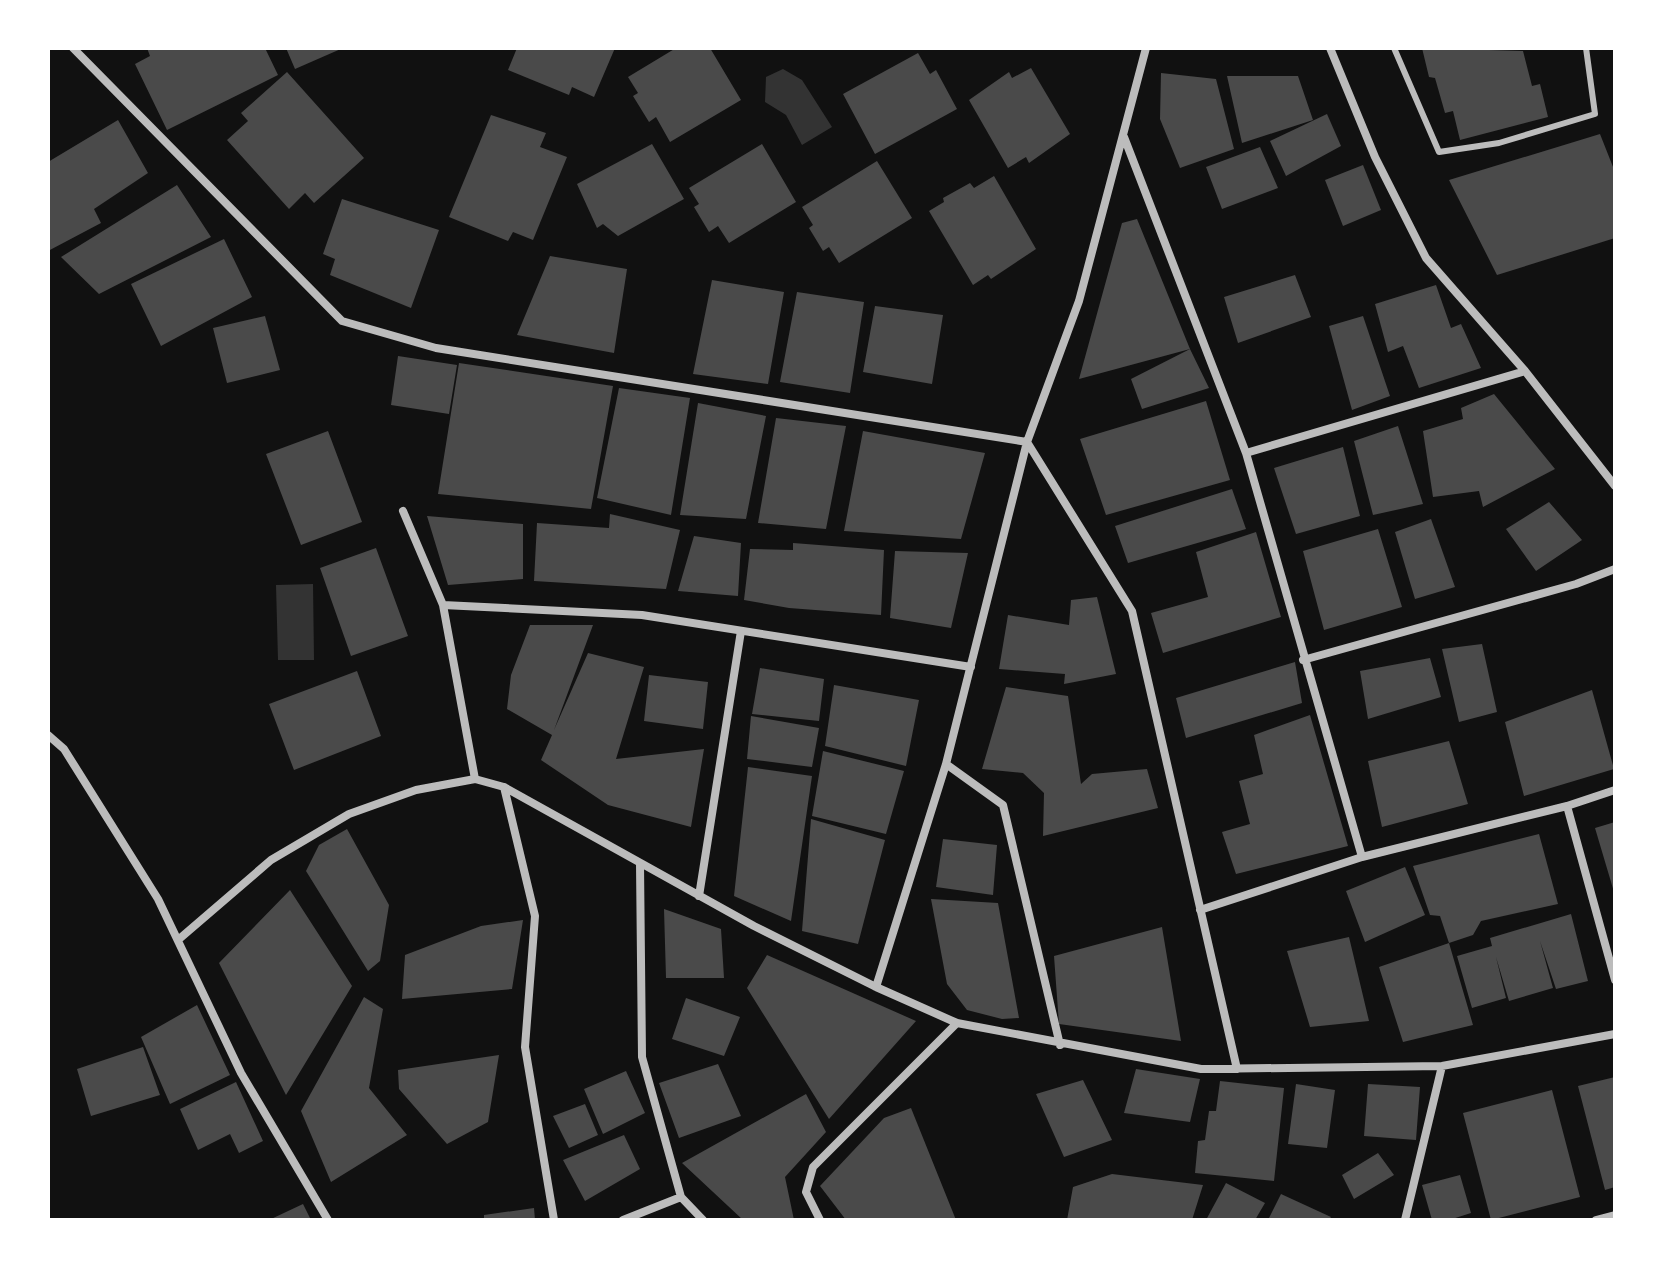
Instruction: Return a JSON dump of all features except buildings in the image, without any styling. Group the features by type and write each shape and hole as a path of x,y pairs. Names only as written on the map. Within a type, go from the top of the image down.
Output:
{"street":[{"path":"73,48 342,321 436,348 1027,442 1132,611 1237,1069"},
{"path":"876,987 946,764 1027,442 1079,301 1146,48"},
{"path":"1330,48 1375,157 1426,258 1525,371 1615,486"},
{"path":"1124,137 1246,453 1362,857"},
{"path":"1246,453 1525,371"},
{"path":"403,511 443,605 475,779"},
{"path":"1303,660 1576,584 1615,569"},
{"path":"443,605 642,615 971,667"},
{"path":"699,896 741,631"},
{"path":"48,735 64,749 158,899 241,1073 328,1220"},
{"path":"946,764 1003,805 1060,1045"},
{"path":"178,940 271,860 349,814 416,790 475,779 504,787 699,896 876,987 957,1023 1060,1045 1201,1069 1442,1066 1615,1034"},
{"path":"504,787 535,916 525,1047 554,1220"},
{"path":"1200,910 1362,857 1567,806 1615,790"},
{"path":"1567,806 1615,980"},
{"path":"640,864 642,1057 681,1197 703,1220"},
{"path":"820,1220 806,1192 813,1167 957,1023"},
{"path":"1405,1220 1442,1066"},
{"path":"623,1220 681,1197"},
{"path":"1596,1220 1615,1215"}],"lane":[{"path":"1394,48 1439,152 1499,143 1595,114 1586,48"}],"shaded area":[{"path":"783,69 802,80 832,127 802,145 786,115 765,102 766,77"},
{"path":"313,584 314,660 278,660 276,585"}]}
